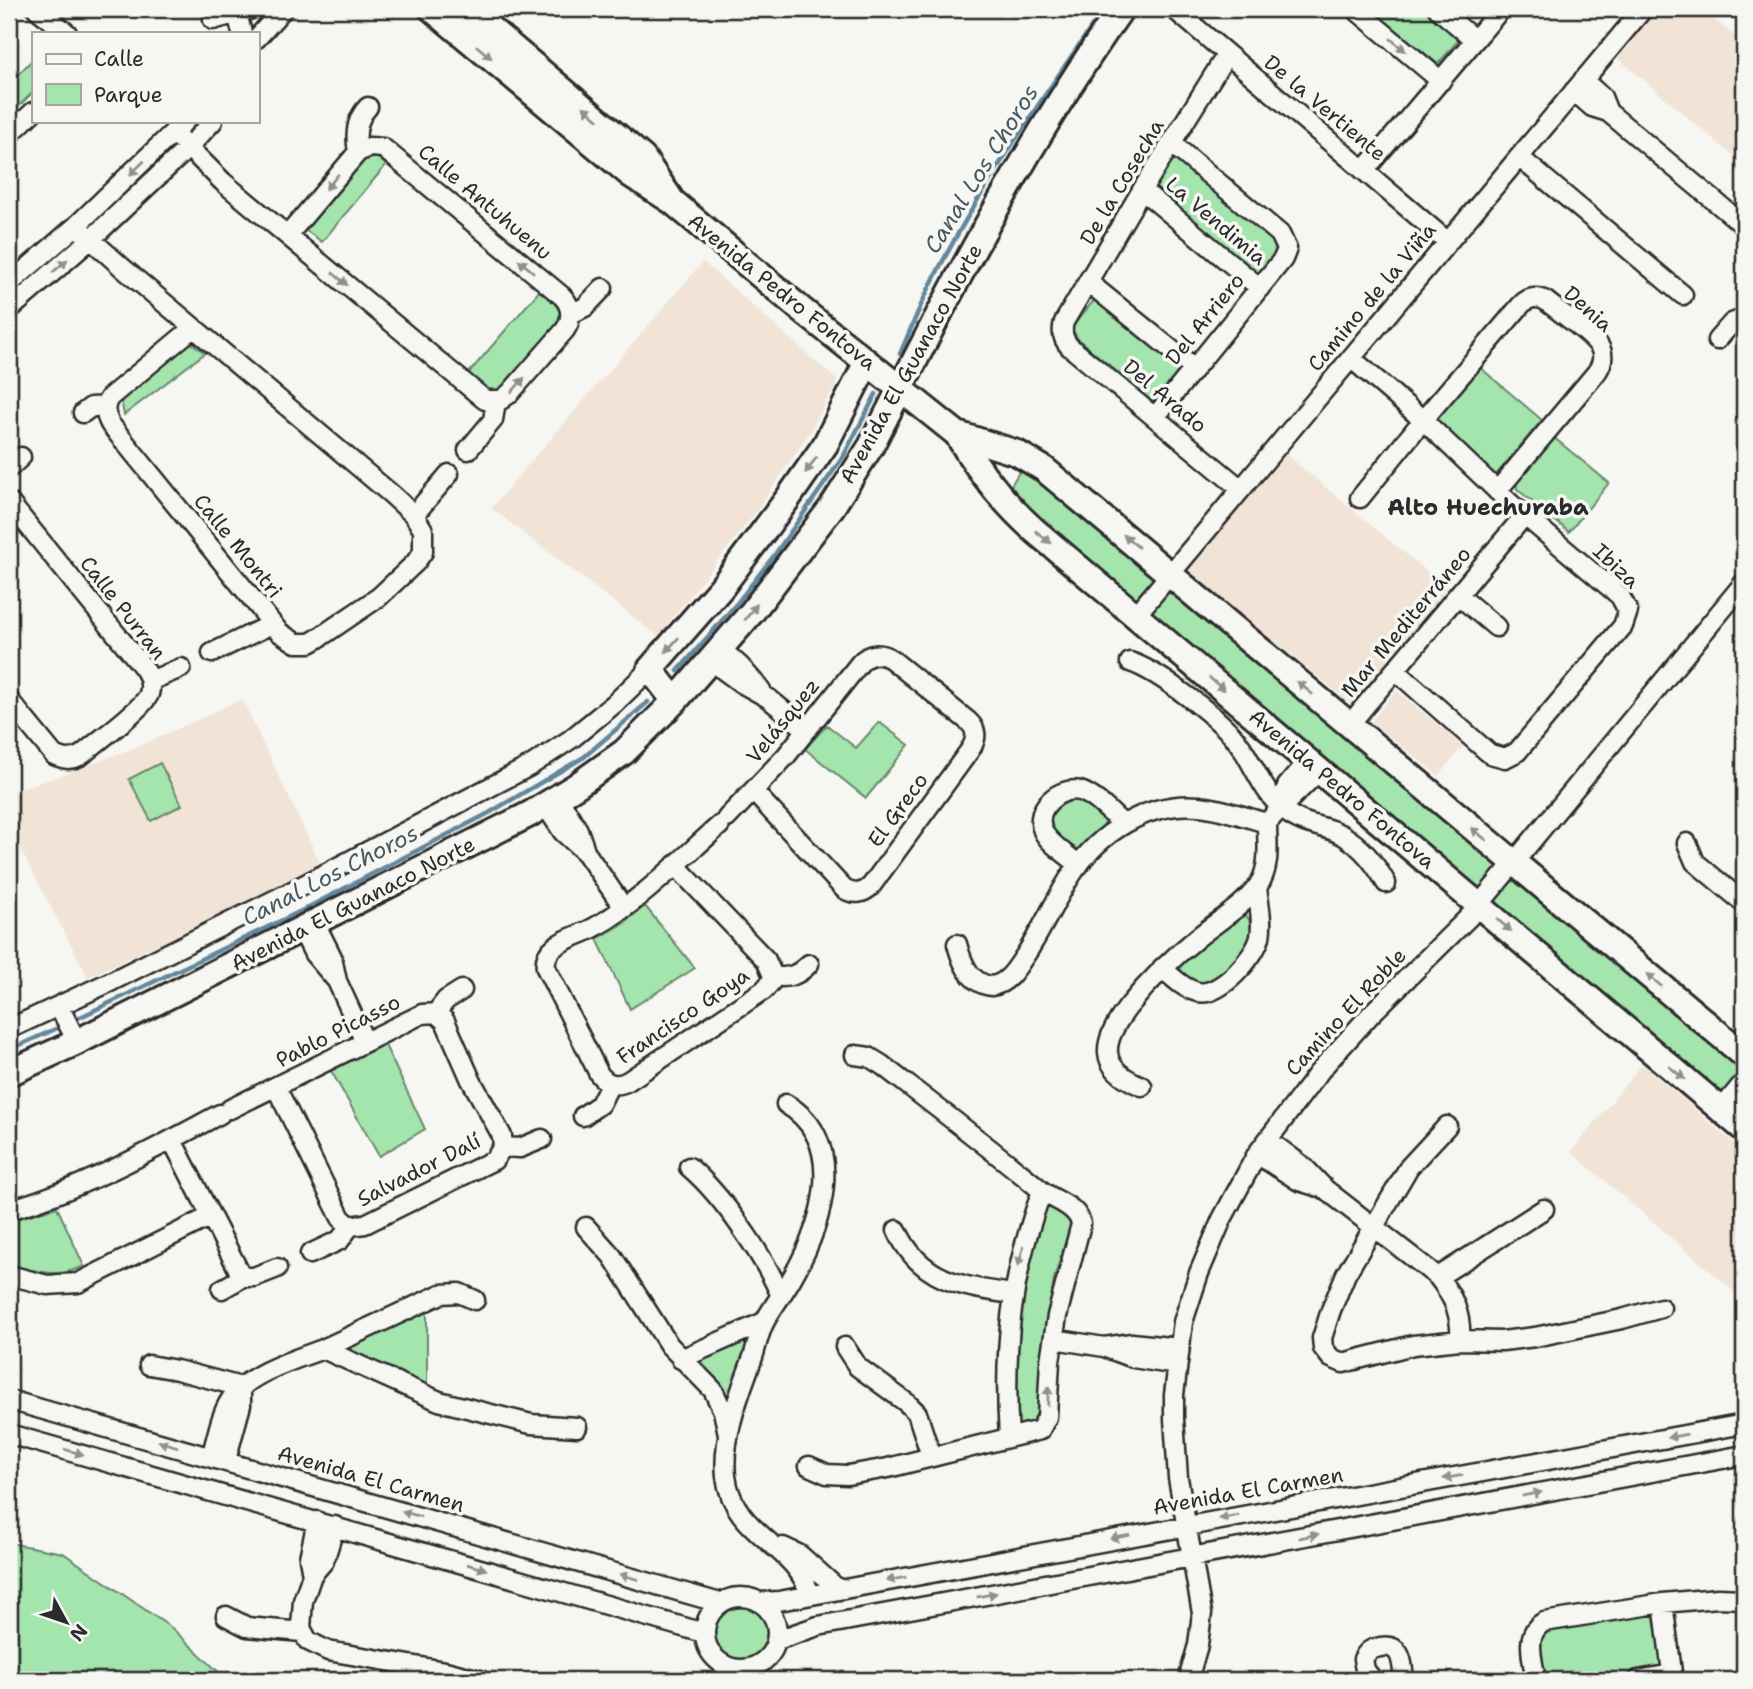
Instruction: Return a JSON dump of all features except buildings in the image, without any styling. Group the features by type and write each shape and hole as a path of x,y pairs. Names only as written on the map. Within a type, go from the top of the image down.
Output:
{"street":[{"path":"37,9 66,32"},
{"path":"259,36 283,9"},
{"name":"Avenida Pedro Fontova","path":"432,9 631,175 673,202 957,434 1026,457 1044,469 1744,1055"},
{"name":"Avenida Pedro Fontova","path":"467,9 635,150 653,170 673,202"},
{"name":"Avenida El Guanaco Norte","path":"9,1029 61,1010 530,766 571,739 614,704 687,629 796,487 853,437 900,388 996,206 1121,9"},
{"name":"De la Vertiente","path":"1174,9 1448,242"},
{"path":"1355,9 1441,81"},
{"path":"1438,9 1475,40"},
{"path":"1364,171 1501,9"},
{"name":"Camino de la Viña","path":"1136,615 1643,9"},
{"path":"212,21 242,10 242,32"},
{"name":"De la Cosecha","path":"1063,335 1064,322 1227,54"},
{"path":"1578,86 1602,97 1608,112 1741,223"},
{"path":"288,235 358,152 358,125 368,107"},
{"path":"9,135 32,113"},
{"path":"9,310 90,240 212,122"},
{"path":"9,284 76,226 180,127 188,148 223,182 480,397 496,401 510,393 565,330 571,314 585,307 603,288"},
{"name":"Del Arriero","path":"1155,417 1283,259 1287,249 1280,234 1171,143"},
{"name":"Calle Antuhuenu","path":"358,152 377,147 389,152 562,296 567,301 571,314"},
{"path":"1519,157 1683,295"},
{"name":"La Vendimia","path":"1142,190 1260,288"},
{"path":"76,226 414,515 449,474"},
{"path":"1088,282 1194,368"},
{"name":"Denia","path":"1423,420 1529,299 1546,301 1599,345 1602,355 1600,368 1497,491"},
{"path":"1717,340 1732,323 1744,318"},
{"path":"83,413 96,406 106,406 114,393 193,328"},
{"name":"Del Arado","path":"1063,335 1070,347 1241,489"},
{"name":"Ibiza","path":"1351,358 1423,420 1524,516 1624,600 1628,617 1517,752 1505,758 1490,754 1395,670"},
{"name":"Avenida El Guanaco Norte","path":"9,1073 75,1037 308,926 552,801 624,752 716,655 832,507 853,437 867,362"},
{"path":"468,450 493,420 496,401"},
{"name":"Calle Montri","path":"106,406 110,424 272,624 290,641 310,643 379,597 415,563 423,552 423,530 414,515"},
{"path":"1360,498 1423,420"},
{"name":"Avenida Pedro Fontova","path":"957,434 994,490 1026,523 1744,1129"},
{"path":"994,490 1000,471 1007,464 1026,457"},
{"name":"Calle Purran","path":"9,502 143,667 150,681 149,693 143,703 83,754 72,759 54,755 9,700"},
{"name":"Mar Mediterráneo","path":"1349,725 1524,516"},
{"name":"Camino El Roble","path":"1188,1680 1198,1646 1202,1613 1178,1478 1174,1419 1178,1356 1191,1294 1207,1251 1232,1198 1262,1147 1308,1085 1348,1039 1462,924 1744,583"},
{"path":"1458,595 1496,627"},
{"path":"212,653 272,624"},
{"name":"Velásquez","path":"548,953 556,945 593,929 624,908 724,822 754,792 860,663 874,654"},
{"name":"El Greco","path":"754,792 844,889 861,892 871,886 970,750 976,737 975,728 968,721 891,659 874,654"},
{"path":"716,655 741,683 768,698 807,730"},
{"path":"1130,662 1166,680 1231,734 1280,807 1299,820 1334,831 1352,841 1371,859 1386,883"},
{"path":"150,681 181,668"},
{"path":"650,669 675,701"},
{"path":"1142,1086 1115,1069 1107,1055 1108,1041 1117,1022 1162,968 1257,888 1267,864 1267,823 1280,807 1287,786 1314,765"},
{"path":"1079,865 1043,831 1043,811 1052,798 1066,791 1084,793 1123,824"},
{"path":"552,801 578,830 586,853 624,908"},
{"path":"957,944 966,969 976,981 987,986 1002,983 1012,974 1044,927 1079,865 1099,843 1123,824 1153,811 1182,806 1209,807 1267,823"},
{"path":"1687,844 1695,862 1744,902"},
{"path":"675,865 766,960 772,976 795,975 809,964"},
{"path":"1162,968 1187,988 1203,993 1216,989 1235,974 1254,952 1260,937 1257,888"},
{"path":"308,926 332,957 337,981 365,1042"},
{"name":"Francisco Goya","path":"548,953 545,963 548,973 600,1074 610,1084 628,1081 697,1036 764,990 771,982 772,976"},
{"name":"Pablo Picasso","path":"9,1210 58,1194 172,1140 422,1014 436,1013 446,1000 462,990"},
{"path":"61,1010 75,1037"},
{"name":"Salvador Dalí","path":"276,1087 341,1218 350,1226 360,1226 494,1160 503,1147 502,1136 471,1080 445,1021 436,1013"},
{"path":"809,1466 827,1474 848,1475 1036,1432 1046,1423 1054,1339 1062,1294 1081,1224 1080,1218 1072,1209 1042,1191 882,1065 869,1057 856,1055"},
{"path":"1721,1110 1744,1082"},
{"name":"Francisco Goya","path":"583,1116 600,1104 610,1084"},
{"path":"786,1104 802,1115 817,1137 823,1157 824,1196 808,1246 764,1322 729,1437 726,1468 729,1490 742,1517 802,1576 810,1595"},
{"path":"1447,1126 1417,1156 1355,1257 1331,1310 1322,1338 1326,1353 1337,1362 1343,1363 1413,1345 1461,1340 1502,1341 1535,1336 1622,1319 1661,1308"},
{"name":"Salvador Dalí","path":"503,1147 520,1148 542,1139"},
{"path":"172,1140 239,1270 240,1277 236,1283 222,1289"},
{"path":"1262,1147 1304,1167 1325,1189 1438,1277 1450,1294 1458,1313 1461,1340"},
{"path":"689,1167 722,1201 771,1275 781,1296"},
{"path":"1009,1437 1007,1362 1013,1294 1025,1241 1042,1191"},
{"path":"1438,1277 1544,1209"},
{"path":"9,1275 47,1285 78,1283 211,1216"},
{"name":"Salvador Dalí","path":"310,1254 340,1240 350,1226"},
{"path":"586,1227 612,1256 661,1333 681,1359 713,1390 723,1410 729,1437"},
{"path":"897,1230 912,1255 937,1276 1013,1294"},
{"path":"240,1277 254,1278 277,1268"},
{"path":"219,1459 229,1403 241,1387 270,1370 323,1349 441,1294 459,1293 475,1300"},
{"path":"681,1359 764,1322"},
{"path":"1054,1339 1104,1347 1132,1343 1178,1356"},
{"path":"845,1347 858,1367 907,1403 916,1413 931,1456"},
{"path":"323,1349 439,1401 520,1422 577,1427"},
{"path":"149,1365 241,1387"},
{"name":"Avenida El Carmen","path":"9,1400 720,1604"},
{"name":"Avenida El Carmen","path":"761,1602 1744,1424"},
{"path":"9,1434 705,1633"},
{"path":"777,1640 818,1626 1744,1455"},
{"path":"312,1574 309,1558 317,1521"},
{"path":"335,1526 324,1560 312,1574 303,1601 300,1622 302,1632 314,1645 328,1651 418,1666 480,1680"},
{"path":"773,1545 800,1555 839,1590"},
{"path":"743,1597 761,1602 775,1621 777,1640 772,1652 763,1662 751,1668 737,1670 724,1666 707,1646 705,1633 709,1616 720,1604 731,1598 743,1597"},
{"path":"1536,1680 1531,1638 1532,1632 1539,1624 1550,1620 1663,1603 1718,1598 1744,1599"},
{"path":"1638,1680 1672,1677 1663,1603"},
{"path":"226,1616 247,1627 302,1632"},
{"path":"1374,1680 1365,1670 1363,1658 1370,1650 1385,1646 1394,1648 1401,1656 1404,1680"}],"shaded area":[{"path":"1653,9 1702,9 1744,44 1744,165 1614,55"},
{"path":"703,262 838,381 808,435 753,516 658,636 491,508"},
{"path":"1282,451 1447,588 1352,705 1185,568"},
{"path":"1396,690 1463,746 1439,776 1371,722"},
{"path":"242,699 322,867 88,977 9,828 9,792 149,742"},
{"path":"1642,1064 1744,1152 1744,1300 1571,1152"}],"green space":[{"path":"1371,9 1430,9 1462,36 1438,64"},
{"path":"32,60 32,93 9,116 9,84"},
{"path":"1174,154 1277,237 1281,247 1259,280 1152,190"},
{"path":"377,157 386,165 322,242 305,230 362,161"},
{"path":"540,290 560,304 559,325 501,392 488,390 467,375"},
{"path":"1095,299 1180,370 1153,402 1078,339 1071,328"},
{"path":"189,341 205,353 124,415 121,400"},
{"path":"1477,365 1542,420 1496,475 1431,420"},
{"path":"1552,436 1609,483 1569,532 1517,489 1516,480"},
{"path":"1025,462 1506,861 1481,893 1006,494"},
{"path":"879,722 909,745 866,798 805,749 827,725 856,748"},
{"path":"160,763 182,805 151,821 129,779"},
{"path":"1066,796 1084,798 1109,822 1077,852 1051,827 1052,814"},
{"path":"1517,871 1744,1062 1744,1114 1493,902"},
{"path":"645,906 695,968 630,1009 597,939 623,924"},
{"path":"1243,912 1250,922 1251,933 1248,945 1232,968 1210,982 1200,983 1187,976 1178,966"},
{"path":"383,1041 425,1129 379,1156 330,1069"},
{"path":"1044,1199 1073,1217 1054,1279 1046,1334 1041,1422 1015,1425 1018,1303"},
{"path":"57,1207 84,1266 56,1273 9,1264 9,1221"},
{"path":"427,1311 427,1387 350,1352 349,1347 353,1343"},
{"path":"753,1333 731,1399 725,1398 714,1377 700,1365 700,1358"},
{"path":"9,1543 63,1553 173,1629 227,1680 9,1680"},
{"path":"740,1605 759,1613 767,1632 759,1651 740,1659 721,1651 713,1632 721,1613"},
{"path":"1651,1613 1661,1640 1661,1658 1657,1670 1602,1680 1542,1680 1538,1637 1548,1628"}],"waterway":[{"name":"Canal Los Choros","path":"900,354 928,290 967,217 1011,146 1104,9"},
{"name":"Canal Los Choros","path":"678,671 773,557 843,457 876,394"},
{"name":"Canal Los Choros","path":"70,1022 301,911 489,813 584,757 648,702"},
{"name":"Canal Los Choros","path":"9,1050 62,1026"}],"district":[{"name":"Alto Huechuraba","path":"1488,507"}]}
